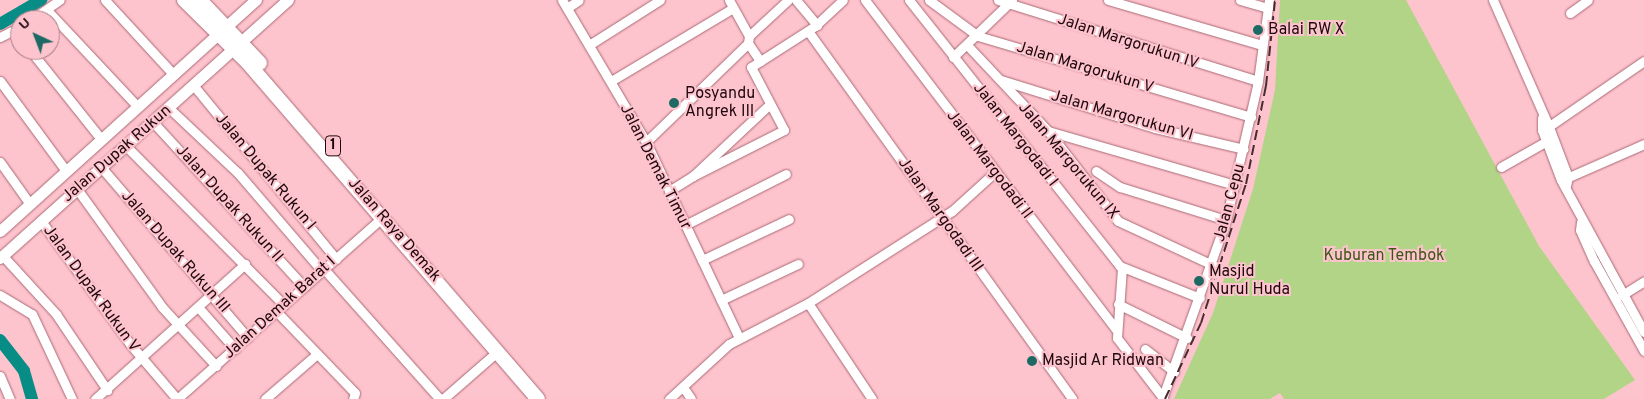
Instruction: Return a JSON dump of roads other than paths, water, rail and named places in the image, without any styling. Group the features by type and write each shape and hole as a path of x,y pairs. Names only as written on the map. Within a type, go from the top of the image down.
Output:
{"highway":[{"name":"Jalan Raya Demak","path":"184,0 239,47 549,399"},
{"name":"Jalan Raya Demak","path":"200,0 221,30"},
{"name":"Jalan Raya Demak","path":"239,47 383,217 419,252 538,399"}],"main road":[{"name":"Jalan Dupak Rukun","path":"0,231 256,0"},
{"name":"Jalan Dupak Rukun","path":"1,257 101,166 239,47 288,0"}],"street":[{"path":"47,10 60,0"},
{"path":"105,0 173,74"},
{"path":"565,4 580,0"},
{"path":"589,45 660,0"},
{"path":"646,142 788,0"},
{"path":"796,0 817,25"},
{"path":"669,190 784,129 751,67 817,25 844,0"},
{"name":"Jalan Margodadi II","path":"864,0 1116,329 1118,341 1162,399"},
{"name":"Jalan Margodadi I","path":"909,0 1122,268"},
{"name":"Jalan Margorukun V","path":"929,0 978,36 1251,117"},
{"name":"Jalan Margorukun IV","path":"998,0 1010,2 1258,81"},
{"path":"1108,0 1262,45"},
{"path":"1240,0 1268,4"},
{"path":"1494,0 1542,118 1581,222 1644,332"},
{"path":"1570,13 1588,0"},
{"path":"953,57 978,36 1010,2"},
{"name":"Jalan Demak Timur","path":"565,4 646,142 739,338"},
{"path":"611,81 731,4 760,61"},
{"name":"Jalan Cepu","path":"1162,399 1187,338 1213,265 1226,220 1244,149 1258,81 1268,4"},
{"path":"60,24 137,106"},
{"name":"Jalan Margodadi III","path":"808,31 1072,399"},
{"name":"Jalan Margorukun IX","path":"967,45 1048,131 1122,224 1213,265"},
{"path":"38,60 101,139"},
{"path":"1545,129 1644,61"},
{"name":"Jalan Margorukun VI","path":"1000,80 1155,128 1244,149"},
{"path":"0,81 66,171"},
{"name":"Jalan Dupak Rukun I","path":"194,86 336,259"},
{"path":"693,176 770,104"},
{"path":"169,108 238,172 323,270 441,399 498,350"},
{"name":"Jalan Dupak Rukun II","path":"152,122 304,287"},
{"path":"1545,129 1546,142 1565,181"},
{"path":"1048,131 1235,185"},
{"path":"1501,167 1546,142"},
{"path":"1565,181 1644,144"},
{"path":"126,146 245,264 317,354 355,393 353,399"},
{"path":"0,162 30,204"},
{"name":"Jalan Dupak Rukun III","path":"101,166 248,338"},
{"path":"1096,171 1120,187 1226,220"},
{"path":"669,399 739,338 808,303 942,217 995,172"},
{"path":"685,225 786,174"},
{"path":"77,189 179,325 216,366"},
{"name":"Jalan Demak Barat I","path":"184,397 280,308 383,217"},
{"path":"702,260 788,219"},
{"name":"Jalan Dupak Rukun V","path":"41,221 142,358 184,397"},
{"path":"1581,222 1580,230 1594,261 1644,350"},
{"path":"1,257 56,314 107,390"},
{"path":"95,399 245,264"},
{"path":"721,300 798,264"},
{"path":"1116,329 1122,268 1200,298"},
{"path":"1622,295 1644,281"},
{"path":"0,295 32,314 72,399"},
{"path":"808,303 872,399"},
{"path":"1118,304 1187,338"},
{"path":"198,307 235,349"},
{"path":"1145,349 1174,372"},
{"path":"265,399 317,354"},
{"path":"0,376 10,399"},
{"path":"683,387 691,399"}],"waterway":[{"path":"0,24 41,0"},
{"path":"0,340 24,371 32,399"}],"railway":[{"path":"1165,399 1201,323 1246,184 1266,86 1275,0"}],"place":[{"name":"Balai RW X","path":"1258,30"},
{"name":"Posyandu Angrek III","path":"674,103"},
{"name":"Masjid Nurul Huda","path":"1199,281"},
{"name":"Masjid Ar Ridwan","path":"1032,361"}],"park label":[{"name":"Kuburan Tembok","path":"1384,256"}]}
